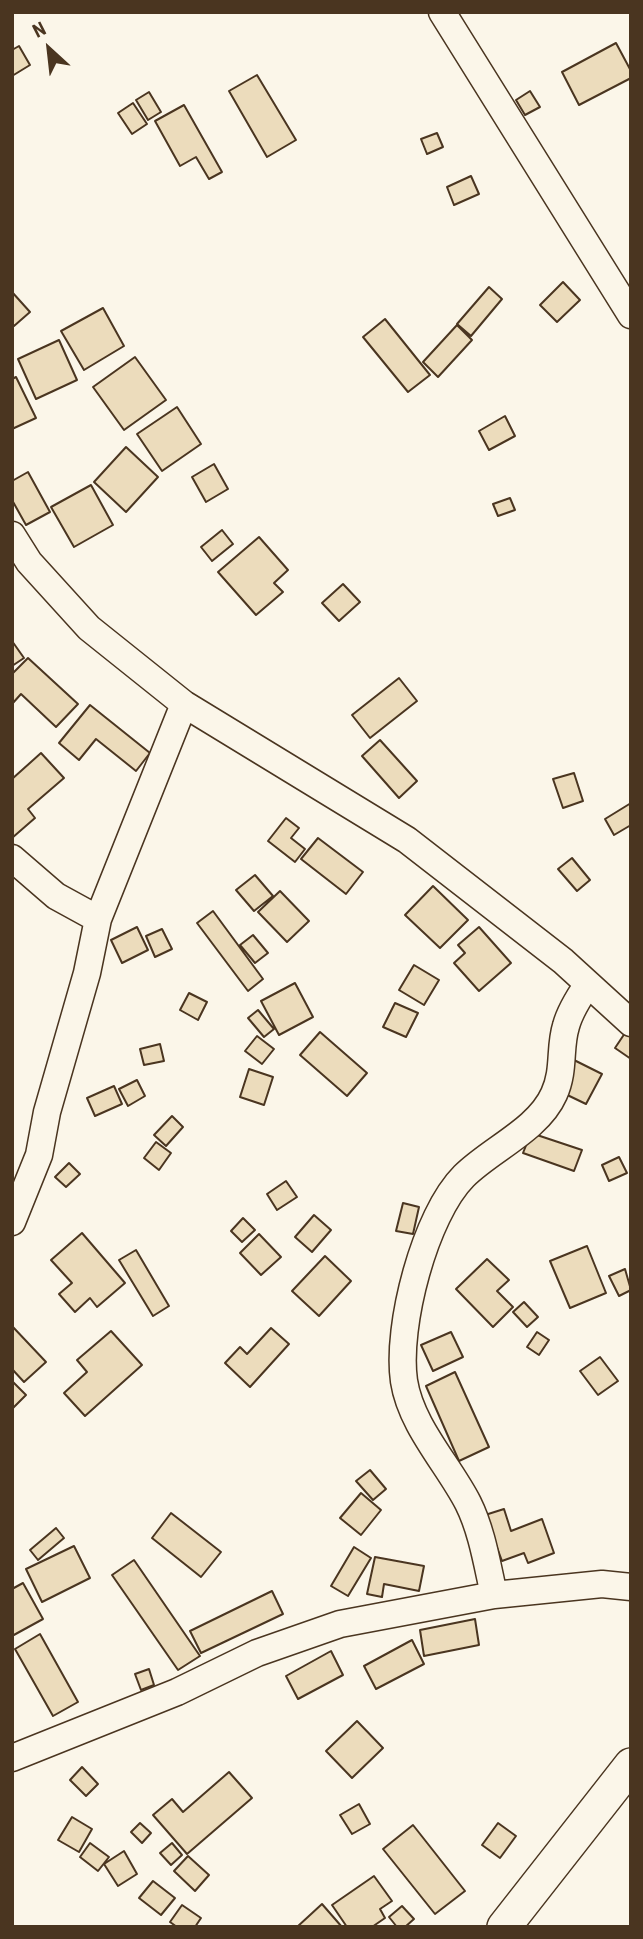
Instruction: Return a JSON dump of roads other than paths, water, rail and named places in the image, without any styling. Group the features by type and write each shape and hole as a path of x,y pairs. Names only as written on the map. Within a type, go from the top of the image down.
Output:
{"main road":[{"path":"504,1927 631,1765"}],"street":[{"path":"442,12 631,315"},
{"path":"15,548 89,628 184,704 407,840 588,984 631,1023"},
{"path":"12,1222 39,1155 47,1112 87,973 98,919 184,704"},
{"path":"12,858 56,896 98,919"},
{"path":"495,1595 473,1515 411,1404 404,1380 404,1343 414,1276 448,1194 464,1175 540,1113 554,1095 564,1059 565,1027 588,984"},
{"path":"12,1758 177,1692 257,1653 340,1624 495,1595 602,1584 631,1587"}]}
